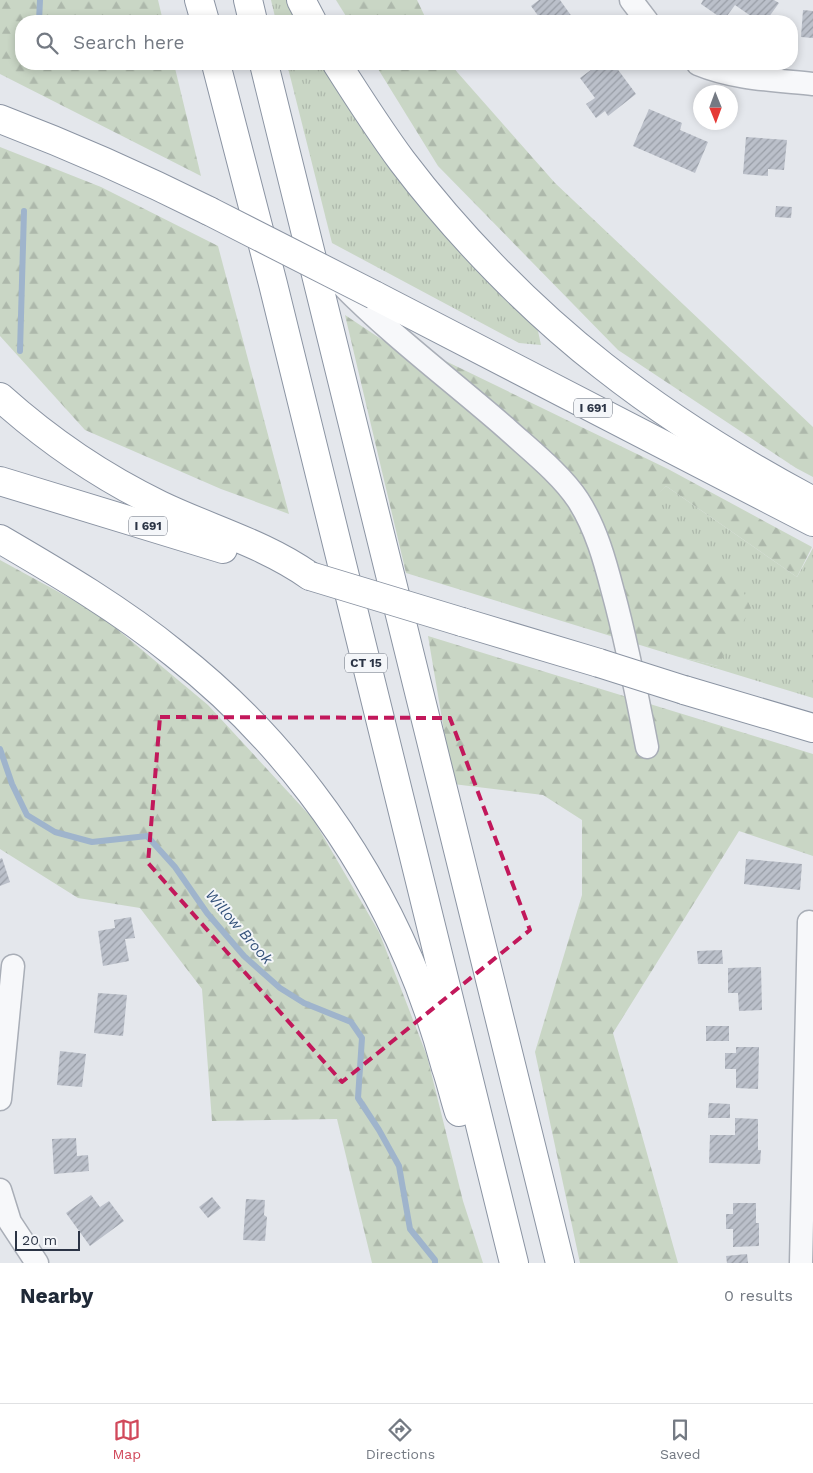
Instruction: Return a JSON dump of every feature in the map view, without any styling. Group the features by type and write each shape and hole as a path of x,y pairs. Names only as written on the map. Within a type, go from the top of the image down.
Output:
{"highway":[{"path":"199,0 203,15"},
{"path":"248,0 252,15"},
{"path":"301,0 309,15"},
{"name":"CT 15","path":"218,70 273,284 514,1263"},
{"path":"265,70 560,1263"},
{"path":"341,70 387,140 417,181 495,268 561,331 621,380 681,422 765,475 813,501"},
{"name":"I 691","path":"0,119 83,152 210,211 330,273 377,308 813,522"},
{"path":"0,397 62,447 129,489 160,505 217,528 300,571"},
{"name":"I 691","path":"0,481 813,728"},
{"path":"0,539 96,598 175,653 243,714 307,788 355,856 396,931 428,1011 463,1123 477,1153 496,1185"}],"street":[{"path":"631,0 642,15"},
{"path":"713,70 742,77 813,84"},
{"path":"377,308 527,447 561,480 577,500 594,532 610,580 627,648 646,747"},
{"path":"801,1263 809,922"},
{"path":"0,1099 13,966"},
{"path":"0,1190 10,1222 37,1263"}],"highlighted area":[{"path":"160,717 450,718 530,930 342,1082 148,863"}],"green space":[{"path":"0,0 158,0 162,15 15,15 15,70 175,70 201,176 0,74"},
{"path":"271,0 294,0 301,15 275,15"},
{"path":"336,0 417,0 424,15 345,15"},
{"path":"289,70 330,70 487,276 538,331 541,345 519,343 332,243"},
{"path":"379,70 455,70 555,183 813,427 813,477 796,468 618,350 438,166"},
{"path":"0,147 101,187 218,246 289,514 221,489 85,430 0,336"},
{"path":"345,315 384,341 380,321 400,339 668,469 812,547 797,577 666,486 644,508 736,576 751,608 718,666 679,657 406,573"},
{"path":"666,486 797,577 813,548 813,698 679,657 718,666 643,507"},
{"path":"0,560 99,614 208,705 313,819 379,932 427,1056 463,1201 483,1263 372,1263 337,1119 212,1121 202,989 140,908 78,898 0,849"},
{"path":"428,636 813,754 813,856 739,831 613,1033 678,1263 580,1263 535,1052 582,895 582,820 543,795 453,784"}],"building":[{"path":"539,0 560,0 571,15 538,15 531,6"},
{"path":"703,0 774,0 779,3 770,15 749,15 735,5 728,15 717,15 701,4"},
{"path":"803,10 813,11 813,38 801,37"},
{"path":"591,70 618,70 636,94 608,116 605,111 596,118 586,104 595,98 580,78"},
{"path":"649,109 682,123 680,130 708,142 695,173 633,146"},
{"path":"746,137 787,140 784,170 768,169 768,176 743,174"},
{"path":"776,206 792,207 791,218 775,217"},
{"path":"2,858 10,882 0,886 0,859"},
{"path":"746,859 802,864 800,890 744,884"},
{"path":"131,917 135,938 125,939 129,961 103,966 98,931 115,928 114,920"},
{"path":"722,950 723,964 698,964 697,951"},
{"path":"761,967 762,1010 739,1011 738,993 728,993 728,968"},
{"path":"98,993 127,995 123,1036 94,1033"},
{"path":"706,1026 729,1026 729,1041 706,1041"},
{"path":"736,1047 759,1047 758,1089 736,1088 736,1069 725,1069 725,1053 736,1053"},
{"path":"60,1051 86,1054 82,1087 57,1085"},
{"path":"709,1103 730,1104 730,1118 708,1118"},
{"path":"735,1118 758,1119 758,1150 761,1150 760,1164 709,1163 710,1135 735,1135"},
{"path":"76,1138 77,1156 88,1155 89,1171 54,1174 52,1139"},
{"path":"91,1195 100,1207 109,1201 124,1221 90,1246 66,1213"},
{"path":"212,1197 221,1208 208,1218 199,1207"},
{"path":"246,1199 265,1200 264,1215 267,1217 265,1241 243,1240"},
{"path":"733,1203 756,1203 756,1223 759,1223 759,1246 733,1247 733,1229 726,1229 726,1214 733,1214"},
{"path":"747,1254 748,1263 727,1263 726,1256"}],"waterway":[{"name":"Willow Brook","path":"39,15 40,0"},
{"name":"Willow Brook","path":"20,351 24,211"},
{"name":"Willow Brook","path":"0,749 12,784 27,815 55,832 92,842 147,836 175,867 207,913 244,956 280,988 304,1003 351,1022 362,1038 358,1098 399,1166 410,1229 435,1260 435,1263"}]}
